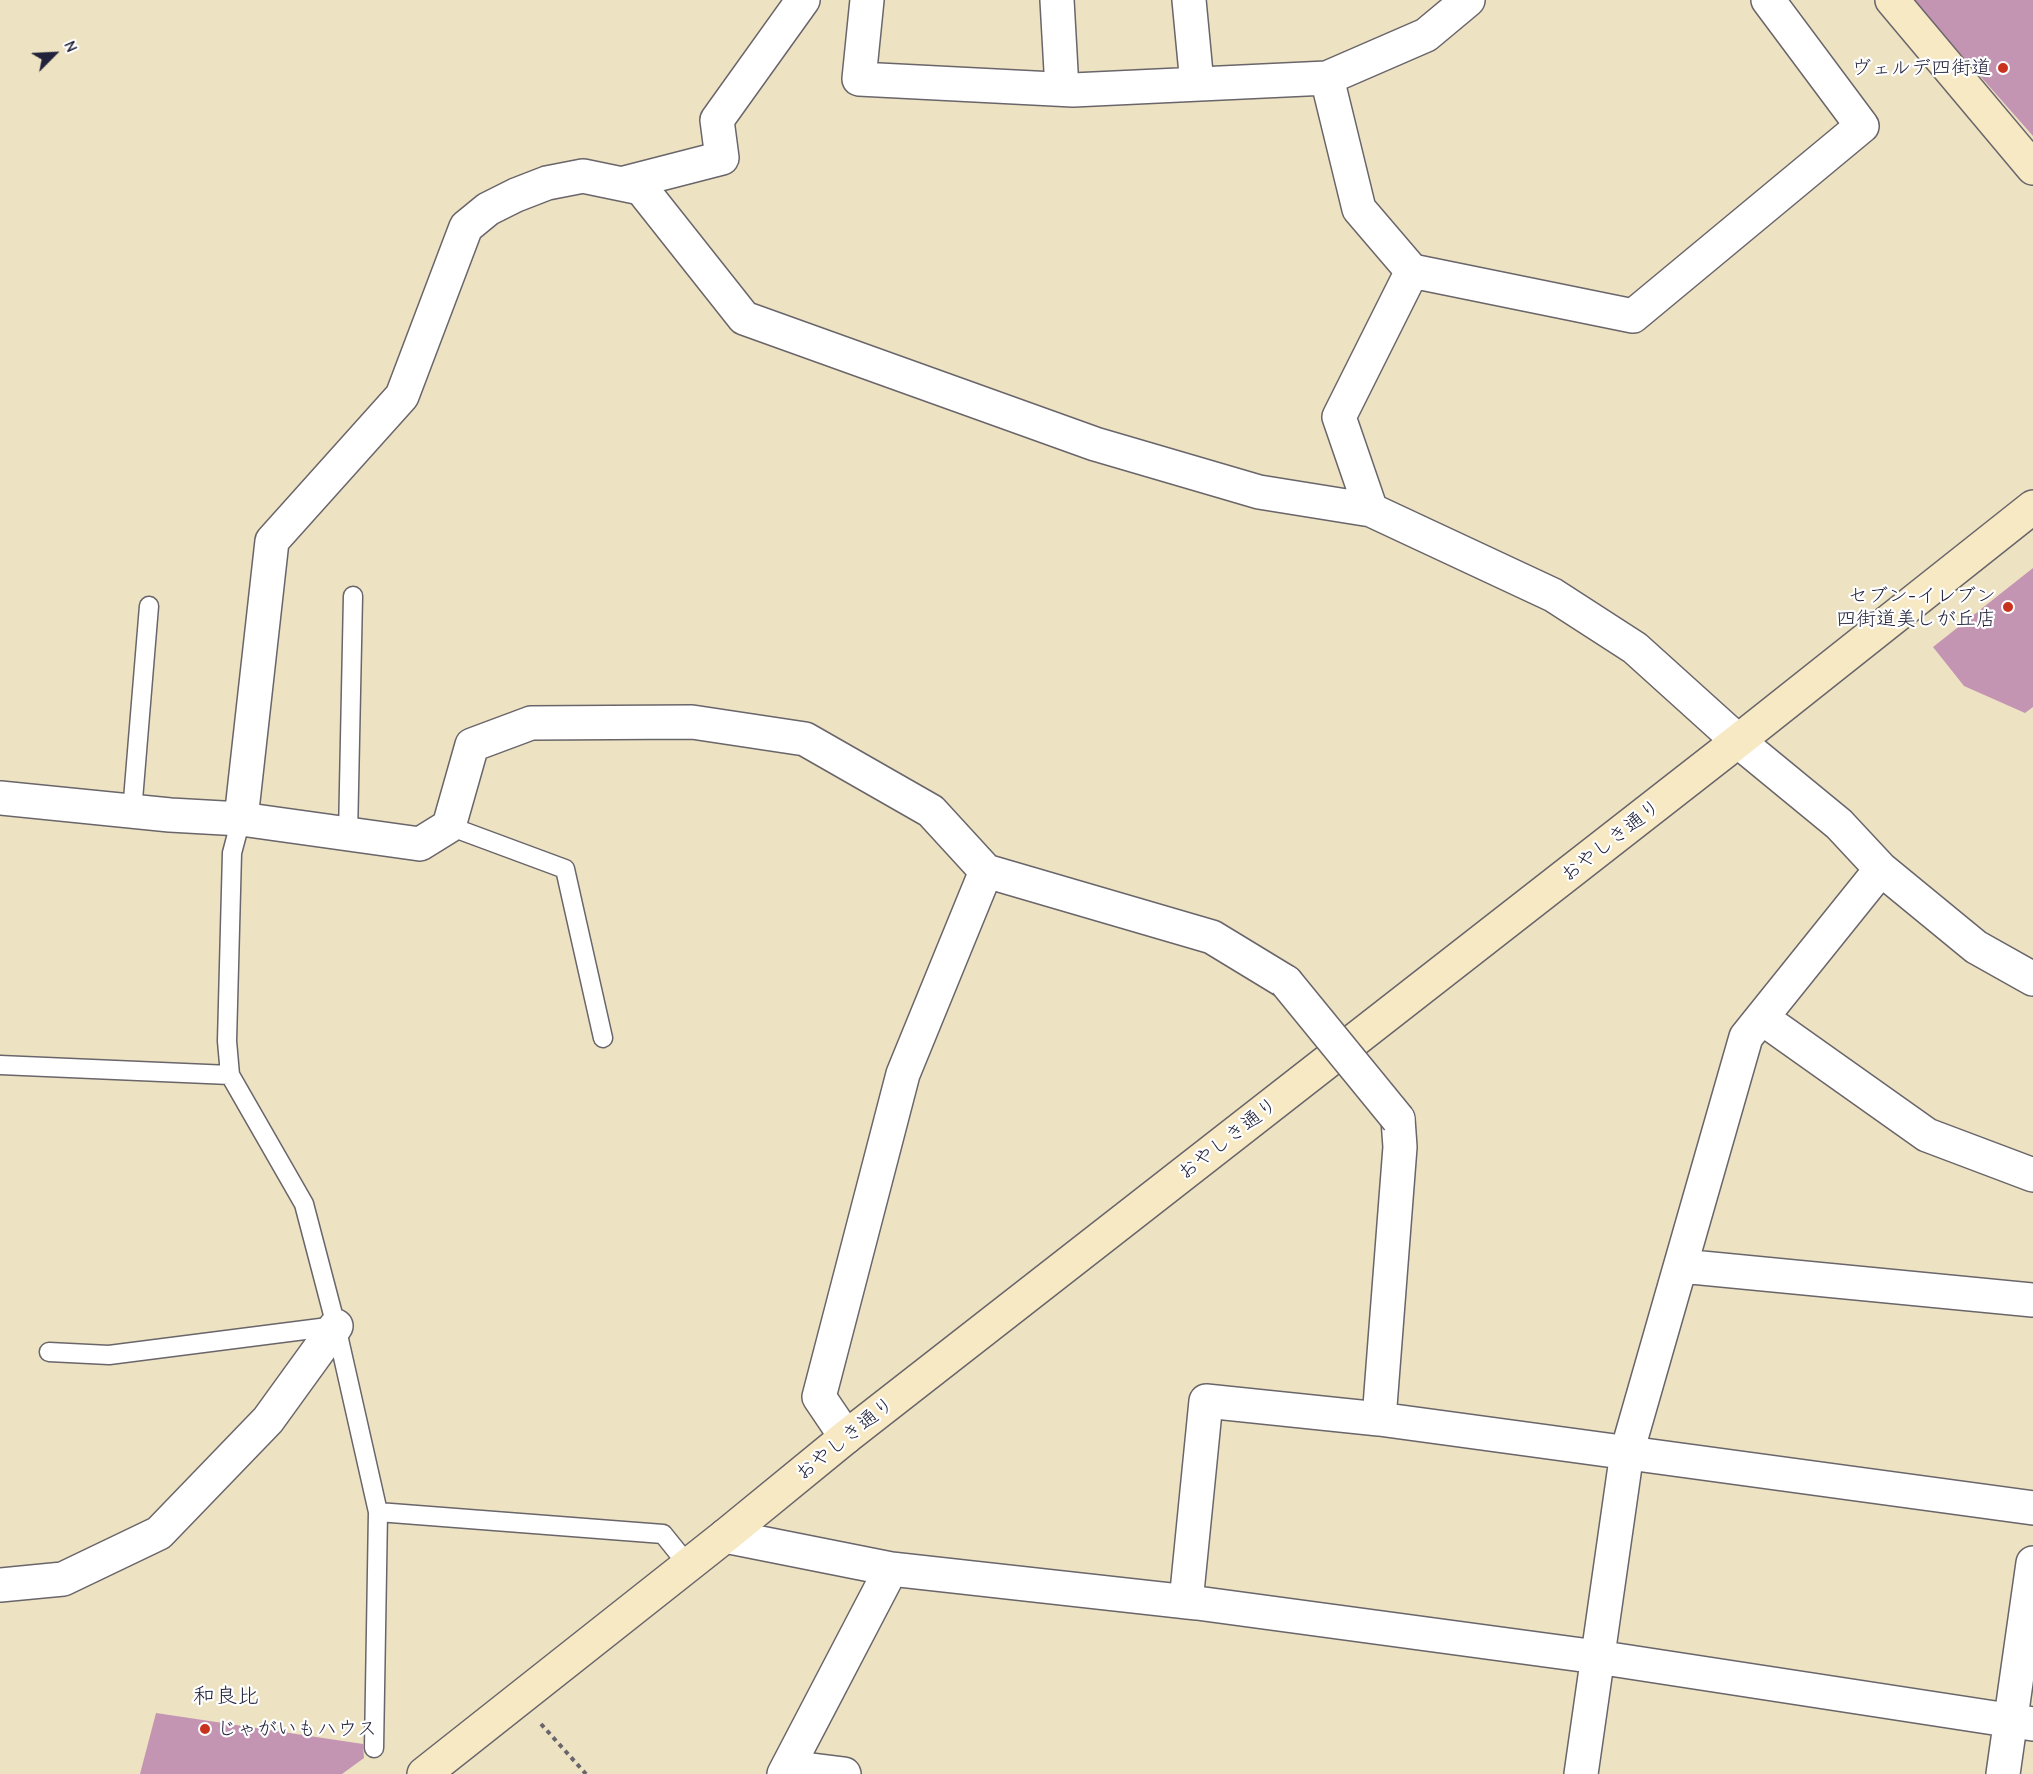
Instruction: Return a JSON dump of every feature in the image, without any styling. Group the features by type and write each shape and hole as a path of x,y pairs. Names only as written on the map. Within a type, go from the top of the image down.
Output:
{"street":[{"path":"621,184 722,158 717,120 803,0"},
{"path":"867,0 859,79 1062,89 1327,78 1426,35 1468,0"},
{"path":"1058,0 1062,89"},
{"path":"1189,0 1197,84"},
{"path":"1327,78 1359,209 1412,271 1633,316 1862,126 1768,0"},
{"path":"1892,0 2033,168"},
{"path":"241,819 272,541 402,396 466,227 488,209 547,183 583,176 641,188 744,318 1095,444 1259,492 1371,510 1553,595 1635,648 1738,741 1839,824 1881,869 1976,947 2033,979"},
{"path":"1371,510 1339,417 1412,271"},
{"name":"おやしき通り","path":"424,1774 725,1536 846,1437 1738,741 2033,507"},
{"path":"0,798 132,812 241,819 420,844 449,826 472,745 531,723 692,722 805,739 931,811 986,872 1212,937 1286,982 1398,1119 1400,1147 1379,1419"},
{"path":"1581,1774 1627,1452 1746,1037 1881,869"},
{"path":"846,1437 819,1397 903,1074 986,872"},
{"path":"1762,1018 1927,1135 2033,1175"},
{"path":"1681,1266 2033,1300"},
{"path":"0,1585 63,1578 159,1533 268,1420 336,1326"},
{"path":"1186,1602 1206,1401 1379,1419 2033,1508"},
{"path":"725,1536 891,1569 1186,1602 1597,1657 2022,1723"},
{"path":"2003,1774 2022,1723 2033,1563"},
{"path":"844,1774 786,1771 891,1569"}],"lane":[{"path":"348,835 352,596"},
{"path":"132,812 149,606"},
{"path":"241,819 232,853 227,1041 230,1075 304,1204 336,1326 378,1512 374,1748"},
{"path":"449,826 565,869 603,1038"},
{"path":"0,1065 230,1075"},
{"path":"49,1352 109,1355 336,1326"},
{"path":"378,1512 663,1534 688,1565"}],"path":[{"path":"518,1700 586,1774"}],"building":[{"name":"ヴェルデ四街道","path":"1913,0 2033,0 2033,136"},
{"name":"セブン-イレブン 四街道美しが丘店","path":"2033,568 2033,707 2025,713 1964,686 1933,647"},
{"name":"じゃがいもハウス","path":"156,1713 363,1744 364,1758 342,1774 140,1774"}],"place":[{"name":"ヴェルデ四街道","path":"2003,68"},
{"name":"セブン-イレブン 四街道美しが丘店","path":"2008,607"},
{"name":"じゃがいもハウス","path":"205,1729"}],"district":[{"name":"和良比","path":"226,1697"}]}
